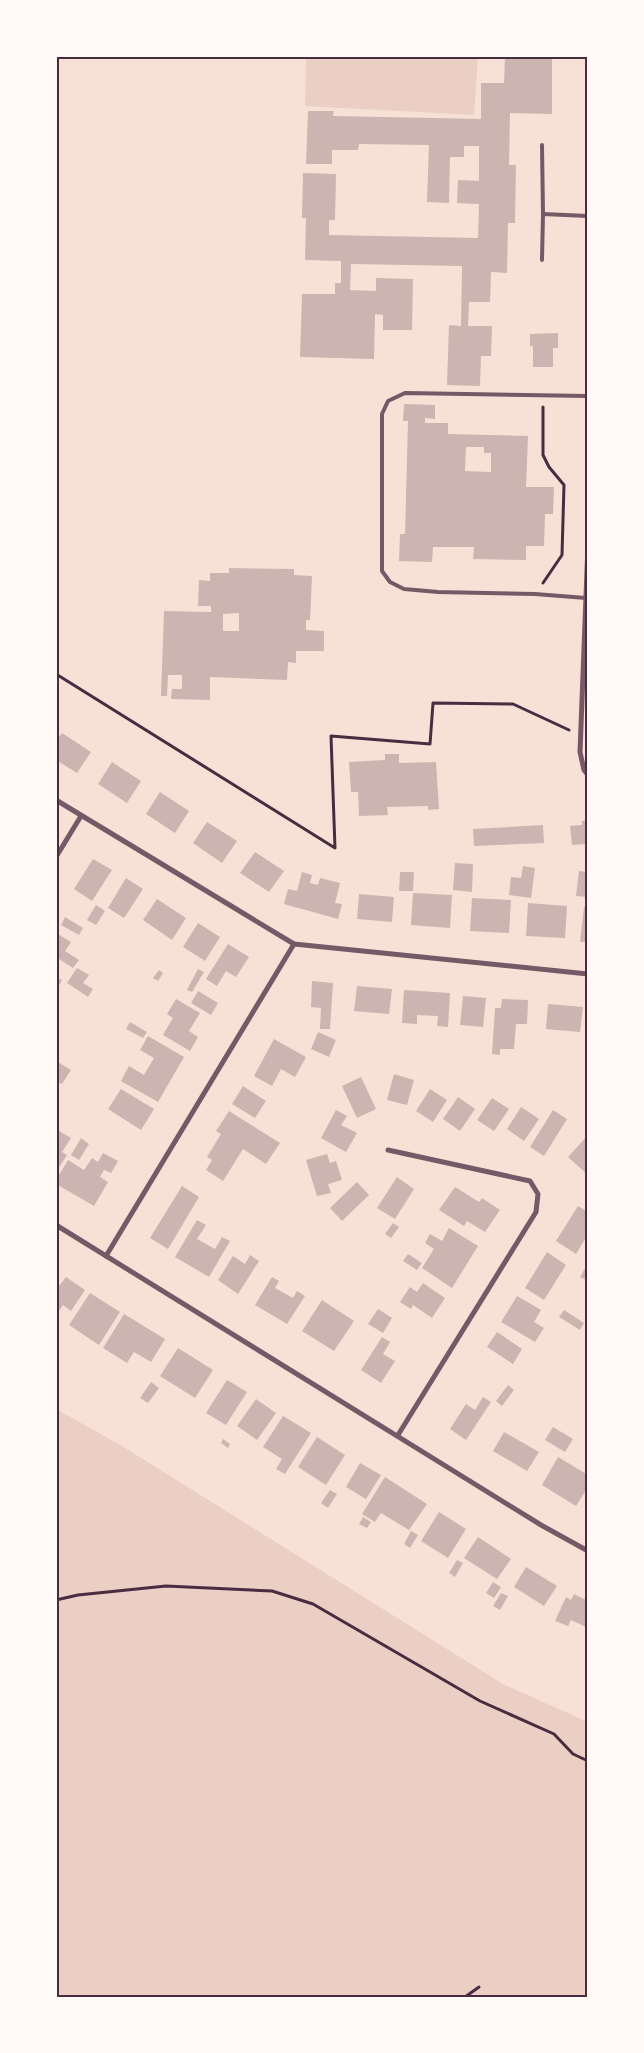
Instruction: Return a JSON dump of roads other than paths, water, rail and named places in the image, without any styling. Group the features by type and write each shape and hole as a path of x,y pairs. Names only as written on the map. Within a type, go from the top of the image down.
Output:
{"street":[{"path":"588,544 580,752 584,770 588,775"},
{"path":"56,800 294,944 588,974"},
{"path":"56,857 82,816"},
{"path":"106,1256 294,944"},
{"path":"388,1150 530,1181 538,1194 536,1212 398,1435"},
{"path":"56,1225 541,1525 588,1551"}],"lane":[{"path":"542,145 542,260"},
{"path":"543,214 588,216"},
{"path":"586,598 535,594 413,590 404,589 390,582 382,571 382,414 388,402 405,394 588,396"}]}
